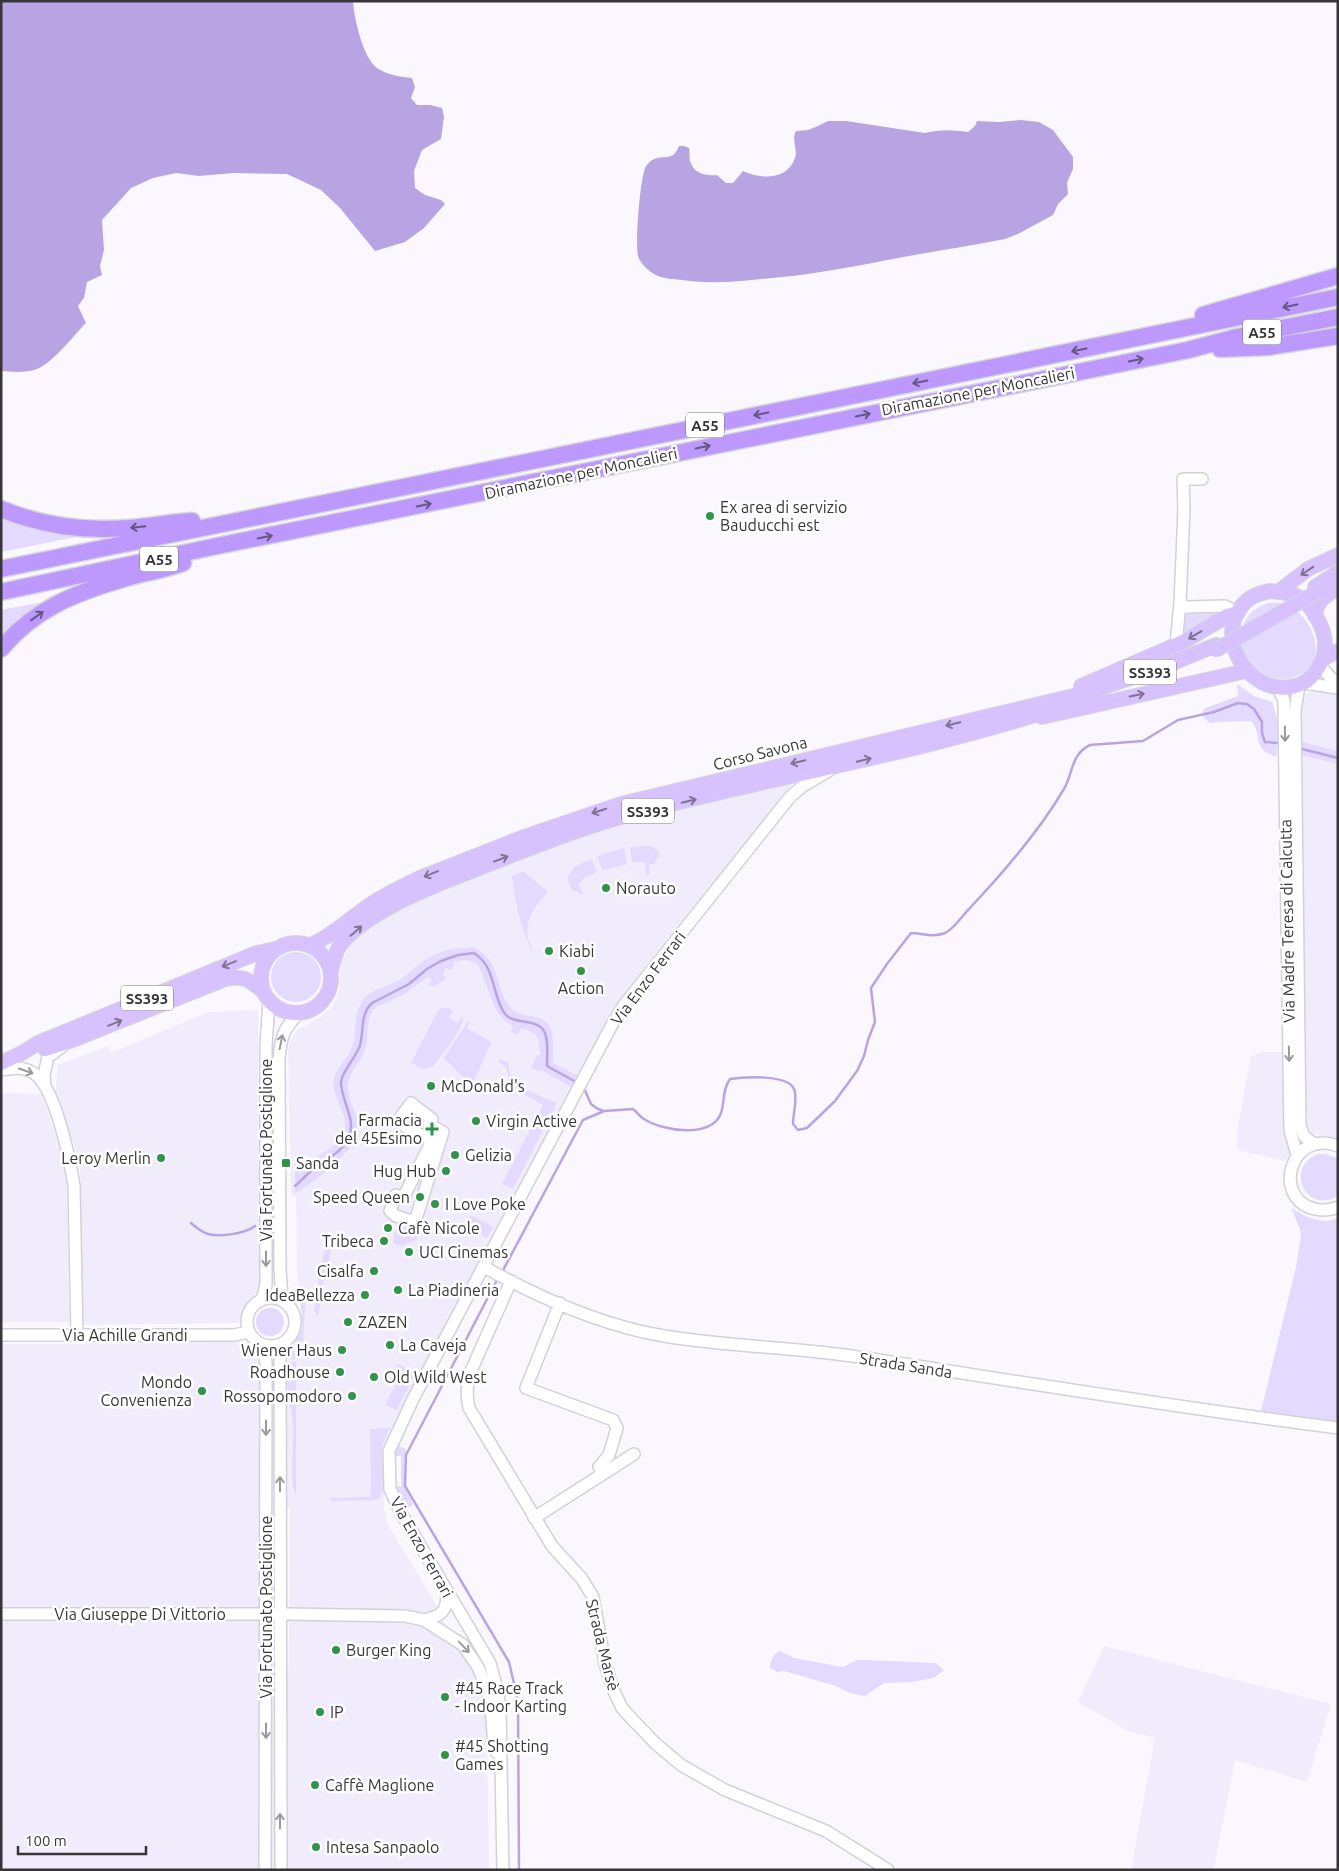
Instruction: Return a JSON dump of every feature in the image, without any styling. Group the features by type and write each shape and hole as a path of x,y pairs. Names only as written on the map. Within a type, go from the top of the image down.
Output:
{"highway":[{"path":"1106,344 1338,276"},
{"name":"Diramazione per Moncalieri","path":"1,569 1338,296"},
{"name":"Diramazione per Moncalieri","path":"1,592 217,546 1188,350 1238,337 1338,317"},
{"path":"1188,350 1268,347 1338,336"},
{"path":"1,508 37,521 96,529 183,522 239,520"},
{"path":"1,649 28,622 58,602 103,585 182,563 217,546"}],"main road":[{"path":"1278,592 1308,569 1338,555"},
{"name":"Corso Savona","path":"1317,589 1338,572"},
{"name":"Corso Savona","path":"299,1013 317,1006 324,999 329,990 335,955 341,945 364,924 404,899 434,886 576,831 624,816 834,768 1150,678 1196,661 1317,589 1338,579"},
{"path":"1315,616 1319,601 1338,588"},
{"path":"1270,591 1278,592 1289,593 1300,598 1315,616 1323,634 1325,646 1322,661 1314,674 1302,684 1288,688 1277,687 1258,680 1246,670 1235,650 1233,639 1233,625 1238,613 1248,600 1255,595 1270,591"},
{"path":"1003,719 1176,645 1227,616 1238,613"},
{"path":"1323,634 1338,634"},
{"path":"1322,661 1338,651"},
{"path":"1003,719 1246,670"},
{"name":"Corso Savona","path":"311,945 329,936 378,899 407,885 573,820 621,804 1003,719"},
{"name":"SS393","path":"1,1063 22,1054 38,1043 257,953 275,949 290,942 311,945"},
{"path":"311,945 327,960 331,971"},
{"path":"266,996 261,981 262,969 267,958 275,949"},
{"name":"SS393","path":"22,1054 37,1052 70,1041 225,979 243,978 250,981 282,1010 299,1013"}],"street":[{"path":"1176,645 1180,603 1184,510 1182,479 1202,479"},
{"path":"1180,603 1186,608 1225,606 1238,613"},
{"path":"1322,661 1331,678 1338,683"},
{"path":"1302,684 1338,688"},
{"name":"Via Madre Teresa di Calcutta","path":"1302,684 1295,711 1300,1126 1304,1136 1314,1144"},
{"name":"Via Madre Teresa di Calcutta","path":"1277,687 1284,700 1290,1130 1297,1155"},
{"name":"Via Enzo Ferrari","path":"503,1870 500,1710 498,1693 490,1663 447,1594 402,1515 390,1489 389,1451 417,1392 576,1091 624,1006 795,792 834,768"},
{"name":"Via Fortunato Postiglione","path":"262,1300 266,1285 266,996"},
{"name":"Via Fortunato Postiglione","path":"282,1300 279,1260 279,1059 281,1039 285,1029 299,1013"},
{"path":"45,1086 44,1075 48,1057 70,1041"},
{"path":"1,1070 26,1069 40,1078 61,1126 74,1186 77,1335"},
{"path":"411,1103 432,1119 429,1124 443,1132 414,1222 396,1216 390,1211 396,1195 402,1198 432,1141 397,1122 411,1103"},
{"path":"1338,1146 1330,1143 1314,1144 1305,1148 1297,1155 1292,1164 1290,1175 1291,1186 1303,1204 1313,1209 1324,1210 1338,1207"},
{"name":"Strada Sanda","path":"484,1267 560,1303 622,1326 664,1336 862,1357 1159,1405 1338,1428"},
{"name":"Strada Marsè","path":"505,1278 470,1373 466,1397 469,1408 534,1518 552,1546 582,1579 593,1597 605,1664 612,1689 622,1708 656,1744 681,1765 725,1790 826,1831 888,1870"},
{"path":"275,1298 282,1300 287,1303 294,1313 296,1324 289,1339 280,1345 268,1347 262,1345 253,1339 249,1332 247,1318 250,1310 262,1300 275,1298"},
{"path":"560,1303 526,1388 613,1420 617,1428 609,1455 599,1467"},
{"name":"Via Achille Grandi","path":"1,1335 234,1335 249,1332"},
{"name":"Via Fortunato Postiglione","path":"262,1345 266,1362 266,1870"},
{"name":"Via Fortunato Postiglione","path":"280,1345 280,1870"},
{"path":"534,1518 634,1454"},
{"path":"424,1620 443,1612 447,1604 447,1594"},
{"name":"Via Giuseppe Di Vittorio","path":"1,1614 279,1614 405,1616 424,1620"},
{"path":"424,1620 463,1646 478,1667 487,1689 494,1747 501,1759"}],"shaded area":[{"path":"1,1 353,1 360,37 367,56 372,63 385,72 412,78 415,87 411,98 417,105 430,105 442,108 444,117 441,139 422,150 414,171 415,188 425,195 441,200 445,204 424,228 405,242 375,251 340,208 321,190 287,174 234,173 199,176 176,173 153,178 131,188 102,220 104,250 100,266 102,275 87,282 84,298 78,306 86,323 57,355 43,366 28,371 1,371"},
{"path":"1021,120 1039,122 1053,130 1073,157 1073,169 1067,183 1068,194 1058,204 1053,215 1005,239 822,272 732,282 702,282 662,277 648,270 638,256 639,210 646,166 651,161 660,157 673,155 679,146 689,148 690,161 694,169 705,174 717,175 726,183 733,183 743,171 757,176 772,176 786,171 795,158 794,138 796,131 808,130 828,121 846,121 925,133 946,130 968,132 975,126 977,121"},
{"path":"1,516 76,535 76,537 1,552"},
{"path":"43,602 43,604 1,639 1,610"},
{"path":"1268,603 1280,603 1294,609 1306,621 1314,635 1316,651 1313,662 1299,675 1285,679 1272,678 1260,672 1251,663 1244,651 1241,639 1243,626 1251,613"},
{"path":"1221,611 1184,638 1181,631 1182,614"},
{"path":"1237,684 1254,696 1272,702 1279,725 1276,757 1268,753 1260,745 1255,726 1251,721 1210,723 1204,718 1203,709 1238,696"},
{"path":"1314,690 1338,694 1338,1139 1309,1133 1305,1120 1300,703 1304,695"},
{"path":"1302,742 1338,751 1338,764 1302,755"},
{"path":"793,783 654,955 611,1014 383,1448 384,1509 388,1525 476,1674 485,1698 487,1714 489,1870 1,1870 1,1344 82,1344 94,1341 244,1342 253,1344 258,1352 260,1362 261,1669 289,1669 290,1509 285,1508 286,1369 287,1357 302,1329 297,1273 296,1196 291,1196 288,1048 291,1039 296,1031 321,1017 332,1007 339,993 341,963 353,940 387,917 427,897 588,833 673,809"},
{"path":"650,846 659,852 659,856 654,864 649,865 649,875 646,875 645,862 632,862 630,847"},
{"path":"624,848 627,864 602,870 597,856"},
{"path":"591,859 597,872 583,879 578,885 582,894 572,890 567,879 574,867"},
{"path":"524,872 548,892 535,907 529,919 527,932 533,953 522,925 513,886 512,876"},
{"path":"473,947 482,952 493,966 502,992 511,1008 519,1013 541,1018 549,1025 553,1038 553,1063 577,1075 571,1087 541,1070 540,1072 531,1068 537,1055 540,1056 539,1041 532,1032 521,1028 517,1035 511,1032 512,1025 505,1021 495,1007 477,964 468,960 453,963 454,965 451,970 446,968 443,975 447,978 434,987 429,985 432,979 428,977 403,995 376,1007 370,1015 364,1051 351,1074 348,1084 349,1098 358,1121 356,1138 353,1144 333,1165 295,1193 295,1163 309,1160 324,1153 336,1143 344,1131 345,1119 335,1093 334,1080 337,1071 352,1047 357,1013 361,1003 368,995 402,979 422,962 436,954"},
{"path":"291,952 301,952 314,959 321,972 321,982 314,995 301,1002 291,1002 282,998 275,991 271,982 271,972 275,963 282,956"},
{"path":"447,1007 453,1010 449,1018 458,1023 463,1018 446,1050 432,1067 423,1069 411,1063 439,1009"},
{"path":"258,1010 260,1287 258,1292 247,1305 239,1323 82,1325 80,1162 55,1093 58,1065 108,1046 111,1053 208,1012"},
{"path":"468,1021 470,1022 467,1028 491,1042 475,1079 470,1084 444,1058"},
{"path":"1263,1052 1284,1052 1284,1133 1291,1153 1290,1160 1283,1161 1238,1150 1236,1137 1251,1056"},
{"path":"500,1059 509,1063 509,1071 512,1078 518,1084 533,1093 557,1103 513,1189 502,1184 543,1105 515,1087 508,1076 506,1067 498,1062"},
{"path":"1,1093 42,1094 65,1166 69,1322 1,1322"},
{"path":"1318,1154 1338,1158 1338,1196 1327,1200 1317,1200 1309,1195 1303,1188 1301,1179 1302,1170 1308,1161"},
{"path":"1291,1208 1313,1219 1325,1221 1338,1218 1338,1425 1260,1415 1296,1267 1301,1236"},
{"path":"471,1215 493,1227 487,1238 465,1226"},
{"path":"411,1226 418,1232 417,1240 401,1246 393,1243 394,1232"},
{"path":"335,1236 324,1279 318,1316 314,1311 320,1271 327,1241"},
{"path":"299,1292 306,1293 303,1343 295,1344 295,1359 287,1359 302,1329"},
{"path":"270,1308 280,1312 284,1322 280,1332 270,1336 260,1332 256,1322 260,1312"},
{"path":"287,1362 296,1362 296,1495 292,1479 293,1421"},
{"path":"398,1364 415,1373 397,1410 385,1405 399,1379 392,1375"},
{"path":"390,1428 382,1446 383,1491 378,1500 331,1501 331,1498 371,1497 370,1429"},
{"path":"396,1445 406,1449 404,1485 413,1504 406,1510 395,1486 401,1486 401,1456 394,1456"},
{"path":"1104,1646 1331,1704 1307,1782 1235,1760 1214,1868 1218,1870 1131,1870 1155,1738 1128,1731 1078,1702"},
{"path":"780,1651 794,1658 843,1667 857,1660 865,1660 936,1663 944,1670 934,1678 912,1682 884,1683 865,1696 850,1693 836,1686 784,1671 777,1672 770,1668 770,1665 771,1660"}],"waterway":[{"path":"583,1086 591,1104 598,1109 604,1111 633,1109 643,1118 662,1127 686,1130 708,1127 716,1121 721,1113 726,1087 730,1079 754,1077 775,1079 790,1084 794,1089 793,1124 798,1130 807,1128 835,1101 857,1071 875,1022 871,988 887,964 911,933 941,934 955,925 1032,837 1064,789 1079,753 1090,745 1143,741 1178,720 1214,712 1238,703 1247,704 1254,709 1262,722 1262,733 1265,742 1278,743"},
{"path":"1302,749 1338,758"},
{"path":"295,1186 312,1170 339,1151 350,1134 351,1121 341,1082 360,1045 364,1017 368,1007 372,1003 409,984 427,969 441,961 458,955 474,953 481,959 487,966 497,999 505,1014 514,1019 536,1024 540,1027 547,1039 547,1066 576,1082"},
{"path":"501,1274 583,1120 604,1111"},
{"path":"191,1223 205,1233 213,1235 239,1233 255,1226"},
{"path":"498,1278 406,1455 405,1486 509,1662 518,1701 519,1870"}],"place":[{"name":"Ex area di servizio Bauducchi est","path":"710,516"},
{"name":"Norauto","path":"606,888"},
{"name":"Kiabi","path":"549,951"},
{"name":"Action","path":"581,971"},
{"name":"McDonald's","path":"431,1086"},
{"name":"Virgin Active","path":"476,1121"},
{"name":"Farmacia del 45Esimo","path":"432,1129"},
{"name":"Gelizia","path":"455,1155"},
{"name":"Leroy Merlin","path":"161,1158"},
{"name":"Sanda","path":"286,1163"},
{"name":"Hug Hub","path":"446,1171"},
{"name":"Speed Queen","path":"420,1197"},
{"name":"I Love Poke","path":"435,1204"},
{"name":"Cafè Nicole","path":"388,1228"},
{"name":"Tribeca","path":"384,1241"},
{"name":"UCI Cinemas","path":"409,1252"},
{"name":"Cisalfa","path":"374,1271"},
{"name":"La Piadineria","path":"398,1290"},
{"name":"IdeaBellezza","path":"365,1295"},
{"name":"ZAZEN","path":"348,1322"},
{"name":"La Caveja","path":"390,1345"},
{"name":"Wiener Haus","path":"342,1350"},
{"name":"Roadhouse","path":"340,1372"},
{"name":"Old Wild West","path":"374,1377"},
{"name":"Mondo Convenienza","path":"202,1391"},
{"name":"Rossopomodoro","path":"352,1396"},
{"name":"Burger King","path":"336,1650"},
{"name":"#45 Race Track - Indoor Karting","path":"445,1697"},
{"name":"IP","path":"320,1712"},
{"name":"#45 Shotting Games","path":"445,1755"},
{"name":"Caffè Maglione","path":"315,1785"},
{"name":"Intesa Sanpaolo","path":"316,1847"}]}
